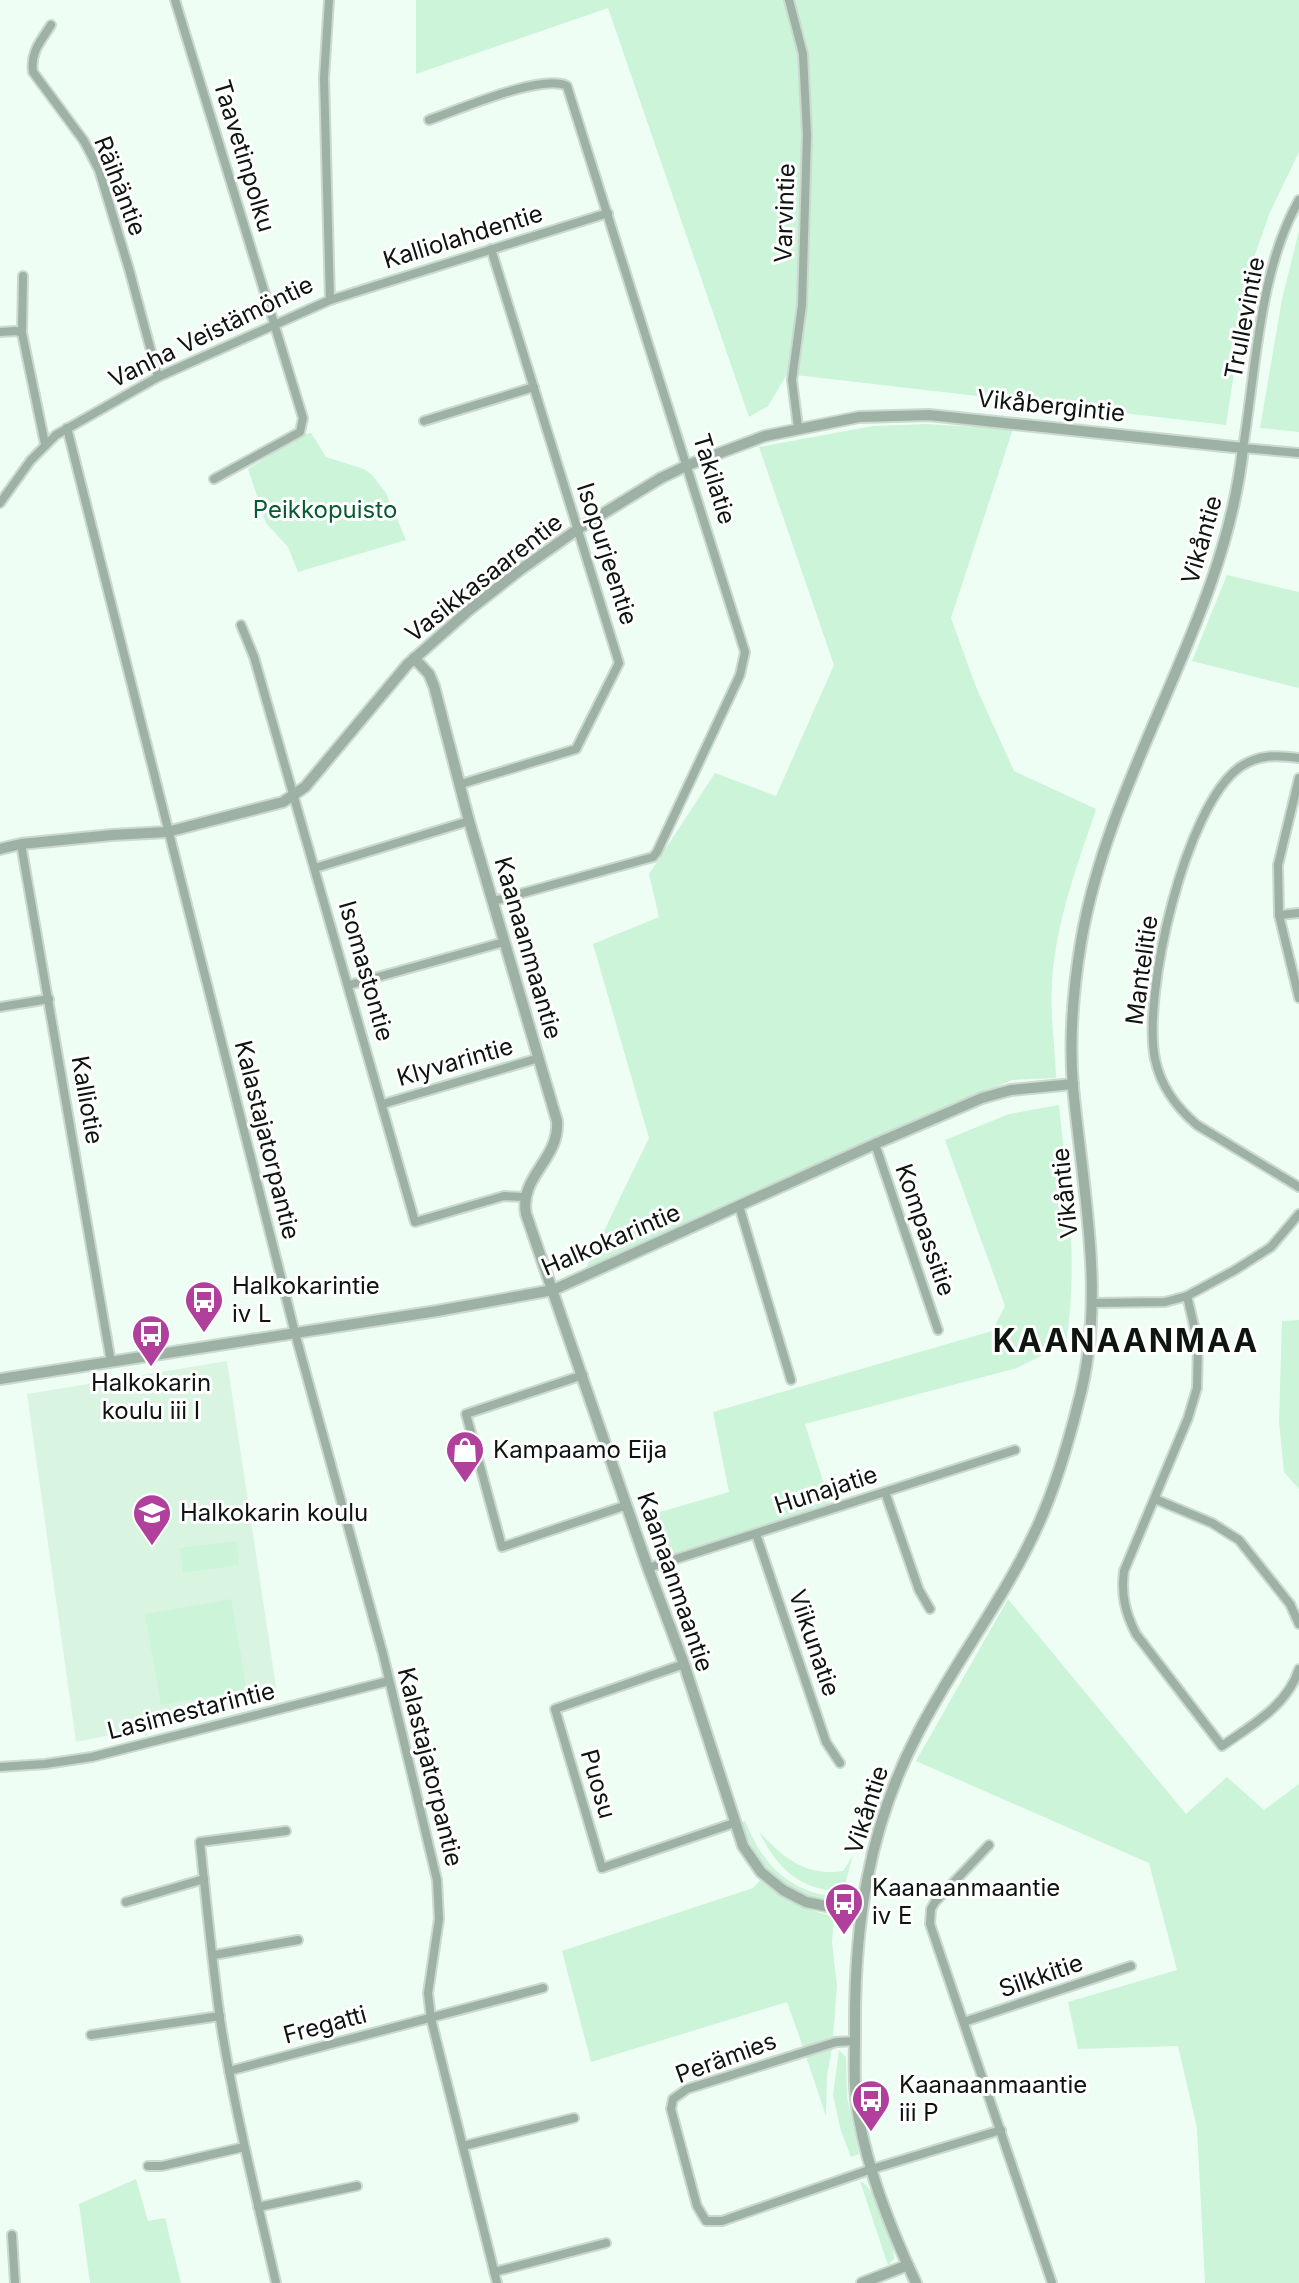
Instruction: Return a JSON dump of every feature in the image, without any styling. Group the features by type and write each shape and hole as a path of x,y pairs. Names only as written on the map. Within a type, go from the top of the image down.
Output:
{"street":[{"name":"Taavetinpolku","path":"175,0 303,418 300,432 214,479"},
{"name":"Vanha Veistämöntie","path":"0,503 45,444 67,428 158,377 330,300 324,78 329,0"},
{"name":"Varvintie","path":"789,0 803,54 807,135 802,305 792,380 798,427"},
{"name":"Räihäntie","path":"51,25 35,49 33,72 84,141 99,170 158,377"},
{"name":"Takilatie","path":"429,120 539,82 559,82 567,86 744,642 745,662 740,675 653,857 494,901"},
{"name":"Trullevintie","path":"1243,448 1272,274 1281,240 1299,200"},
{"name":"Kalliolahdentie","path":"330,300 608,213"},
{"name":"Isopurjeentie","path":"461,784 576,749 618,668 619,656 491,249"},
{"path":"23,276 22,333 45,444"},
{"path":"0,332 22,333"},
{"path":"424,421 534,387"},
{"name":"Vikåbergintie","path":"798,427 859,417 929,415 1299,453"},
{"name":"Vasikkasaarentie","path":"0,849 21,844 167,832 276,805 305,787 414,658 469,610 578,529 638,491 688,465 798,427"},
{"name":"Kalastajatorpantie","path":"67,428 167,832 295,1333 389,1681 437,1880 439,1919 429,1975 431,2019 497,2283"},
{"name":"Vikåntie","path":"860,1913 874,1847 903,1765 932,1706 1040,1521 1060,1467 1080,1397 1092,1303 1091,1230 1073,1084 1074,993 1084,923 1095,876 1133,769 1215,576 1227,535 1243,448"},
{"name":"Isomastontie","path":"241,625 254,657 415,1222 504,1196 524,1197"},
{"name":"Kaanaanmaantie","path":"414,658 429,674 434,686 469,821 557,1121 553,1148 524,1197 526,1214 684,1664 734,1823 753,1863 783,1890 806,1902 860,1913"},
{"name":"Mantelitie","path":"1299,758 1268,756 1240,767 1219,789 1209,807 1186,858 1175,892 1160,959 1152,1036 1160,1077 1182,1112 1197,1125 1299,1187"},
{"path":"1299,778 1278,865 1279,915 1299,998"},
{"path":"315,868 469,821"},
{"name":"Kalliotie","path":"21,844 111,1362"},
{"path":"1279,915 1299,913"},
{"path":"349,985 504,942"},
{"path":"0,1007 49,999"},
{"name":"Klyvarintie","path":"383,1104 539,1058"},
{"name":"Halkokarintie","path":"0,1379 553,1290 875,1144 999,1093 1073,1084"},
{"name":"Kompassitie","path":"875,1144 938,1330"},
{"path":"739,1206 791,1380"},
{"path":"1092,1303 1165,1302 1187,1296 1271,1247 1299,1214"},
{"path":"1187,1296 1198,1343 1197,1388 1188,1418 1124,1571 1126,1614 1136,1634 1222,1746 1281,1701 1299,1669"},
{"path":"583,1375 466,1414 502,1547 627,1505"},
{"name":"Hunajatie","path":"648,1568 1015,1450"},
{"path":"885,1492 919,1590 930,1609"},
{"path":"1155,1499 1212,1523 1239,1540 1290,1604 1299,1624"},
{"name":"Viikunatie","path":"756,1534 826,1742 840,1763"},
{"name":"Puosu","path":"684,1664 555,1709 602,1868 734,1823"},
{"name":"Lasimestarintie","path":"0,1767 92,1757 389,1681"},
{"path":"276,2283 229,2071 200,1842 286,1831"},
{"path":"989,1845 942,1893 929,1918 1052,2283"},
{"path":"126,1902 204,1879"},
{"path":"860,1913 854,1982 857,2108 872,2169 916,2283"},
{"path":"214,1955 298,1940"},
{"name":"Silkkitie","path":"964,2022 1131,1966"},
{"name":"Fregatti","path":"229,2071 543,1988"},
{"path":"91,2035 220,2016"},
{"name":"Perämies","path":"855,2041 836,2042 687,2089 673,2099 671,2109 697,2206 706,2221 722,2221 872,2169"},
{"path":"463,2146 574,2118"},
{"path":"872,2169 1001,2130"},
{"path":"148,2166 162,2166 244,2147"},
{"path":"258,2207 357,2186"},
{"path":"12,2235 15,2283"},
{"path":"494,2272 606,2243"},
{"path":"862,2283 908,2265"}],"shaded area":[{"name":"Halkokarin koulu","path":"227,1361 278,1700 76,1742 27,1394"}],"green space":[{"path":"416,0 1299,0 1299,152 1270,212 1250,269 1226,425 787,374 768,406 749,417 608,8 416,74"},
{"path":"1299,231 1299,432 1260,428 1282,299"},
{"path":"926,424 1013,429 951,618 976,687 1014,771 1096,809 1057,939 1052,984 1056,1078 1012,1080 585,1270 649,1138 593,944 659,917 649,874 715,773 776,796 834,665 759,447 873,426"},
{"name":"Peikkopuisto","path":"311,433 326,457 364,469 372,475 386,493 406,540 298,572 288,547 266,523 248,469 301,435"},
{"path":"1227,575 1299,592 1299,688 1192,661"},
{"path":"1059,1105 1072,1254 1066,1343 1017,1368 805,1424 830,1503 669,1558 653,1514 729,1492 713,1412 992,1331 1005,1306 945,1140 1009,1114"},
{"path":"1299,1320 1299,1489 1284,1472 1279,1422 1282,1321"},
{"path":"236,1541 239,1565 183,1573 180,1548"},
{"path":"231,1599 247,1690 161,1705 145,1614"},
{"path":"1008,1599 1186,1814 1227,1777 1264,1810 1299,1784 1299,2283 1205,2283 1197,2128 1178,2046 1078,2049 1068,2002 1177,1970 1149,1863 916,1761"},
{"path":"745,1821 759,1850 778,1872 803,1888 835,1897 833,1904 800,1893 776,1877 756,1854 740,1823"},
{"path":"759,1831 786,1857 806,1868 843,1871 853,1855 844,1888 841,1891 826,1890 801,1881 781,1865"},
{"path":"760,1880 795,1904 834,1916 832,1942 837,1986 833,2037 803,2047 787,2002 591,2062 562,1951 753,1888"},
{"path":"832,2048 827,2075 826,2116 806,2056"},
{"path":"839,2050 846,2057 847,2097 859,2154 851,2157 833,2095"},
{"path":"136,2179 148,2221 165,2218 181,2283 90,2283 79,2204"},
{"path":"860,2181 878,2204 888,2228 894,2259 888,2265"}],"place":[{"name":"Halkokarintie iv L","path":"204,1334"},
{"name":"Halkokarin koulu iii I","path":"151,1368"},
{"name":"Kampaamo Eija","path":"465,1484"},
{"name":"Halkokarin koulu","path":"152,1547"},
{"name":"Kaanaanmaantie iv E","path":"844,1936"},
{"name":"Kaanaanmaantie iii P","path":"871,2133"}],"district":[{"name":"KAANAANMAA","path":"1126,1341"}]}
